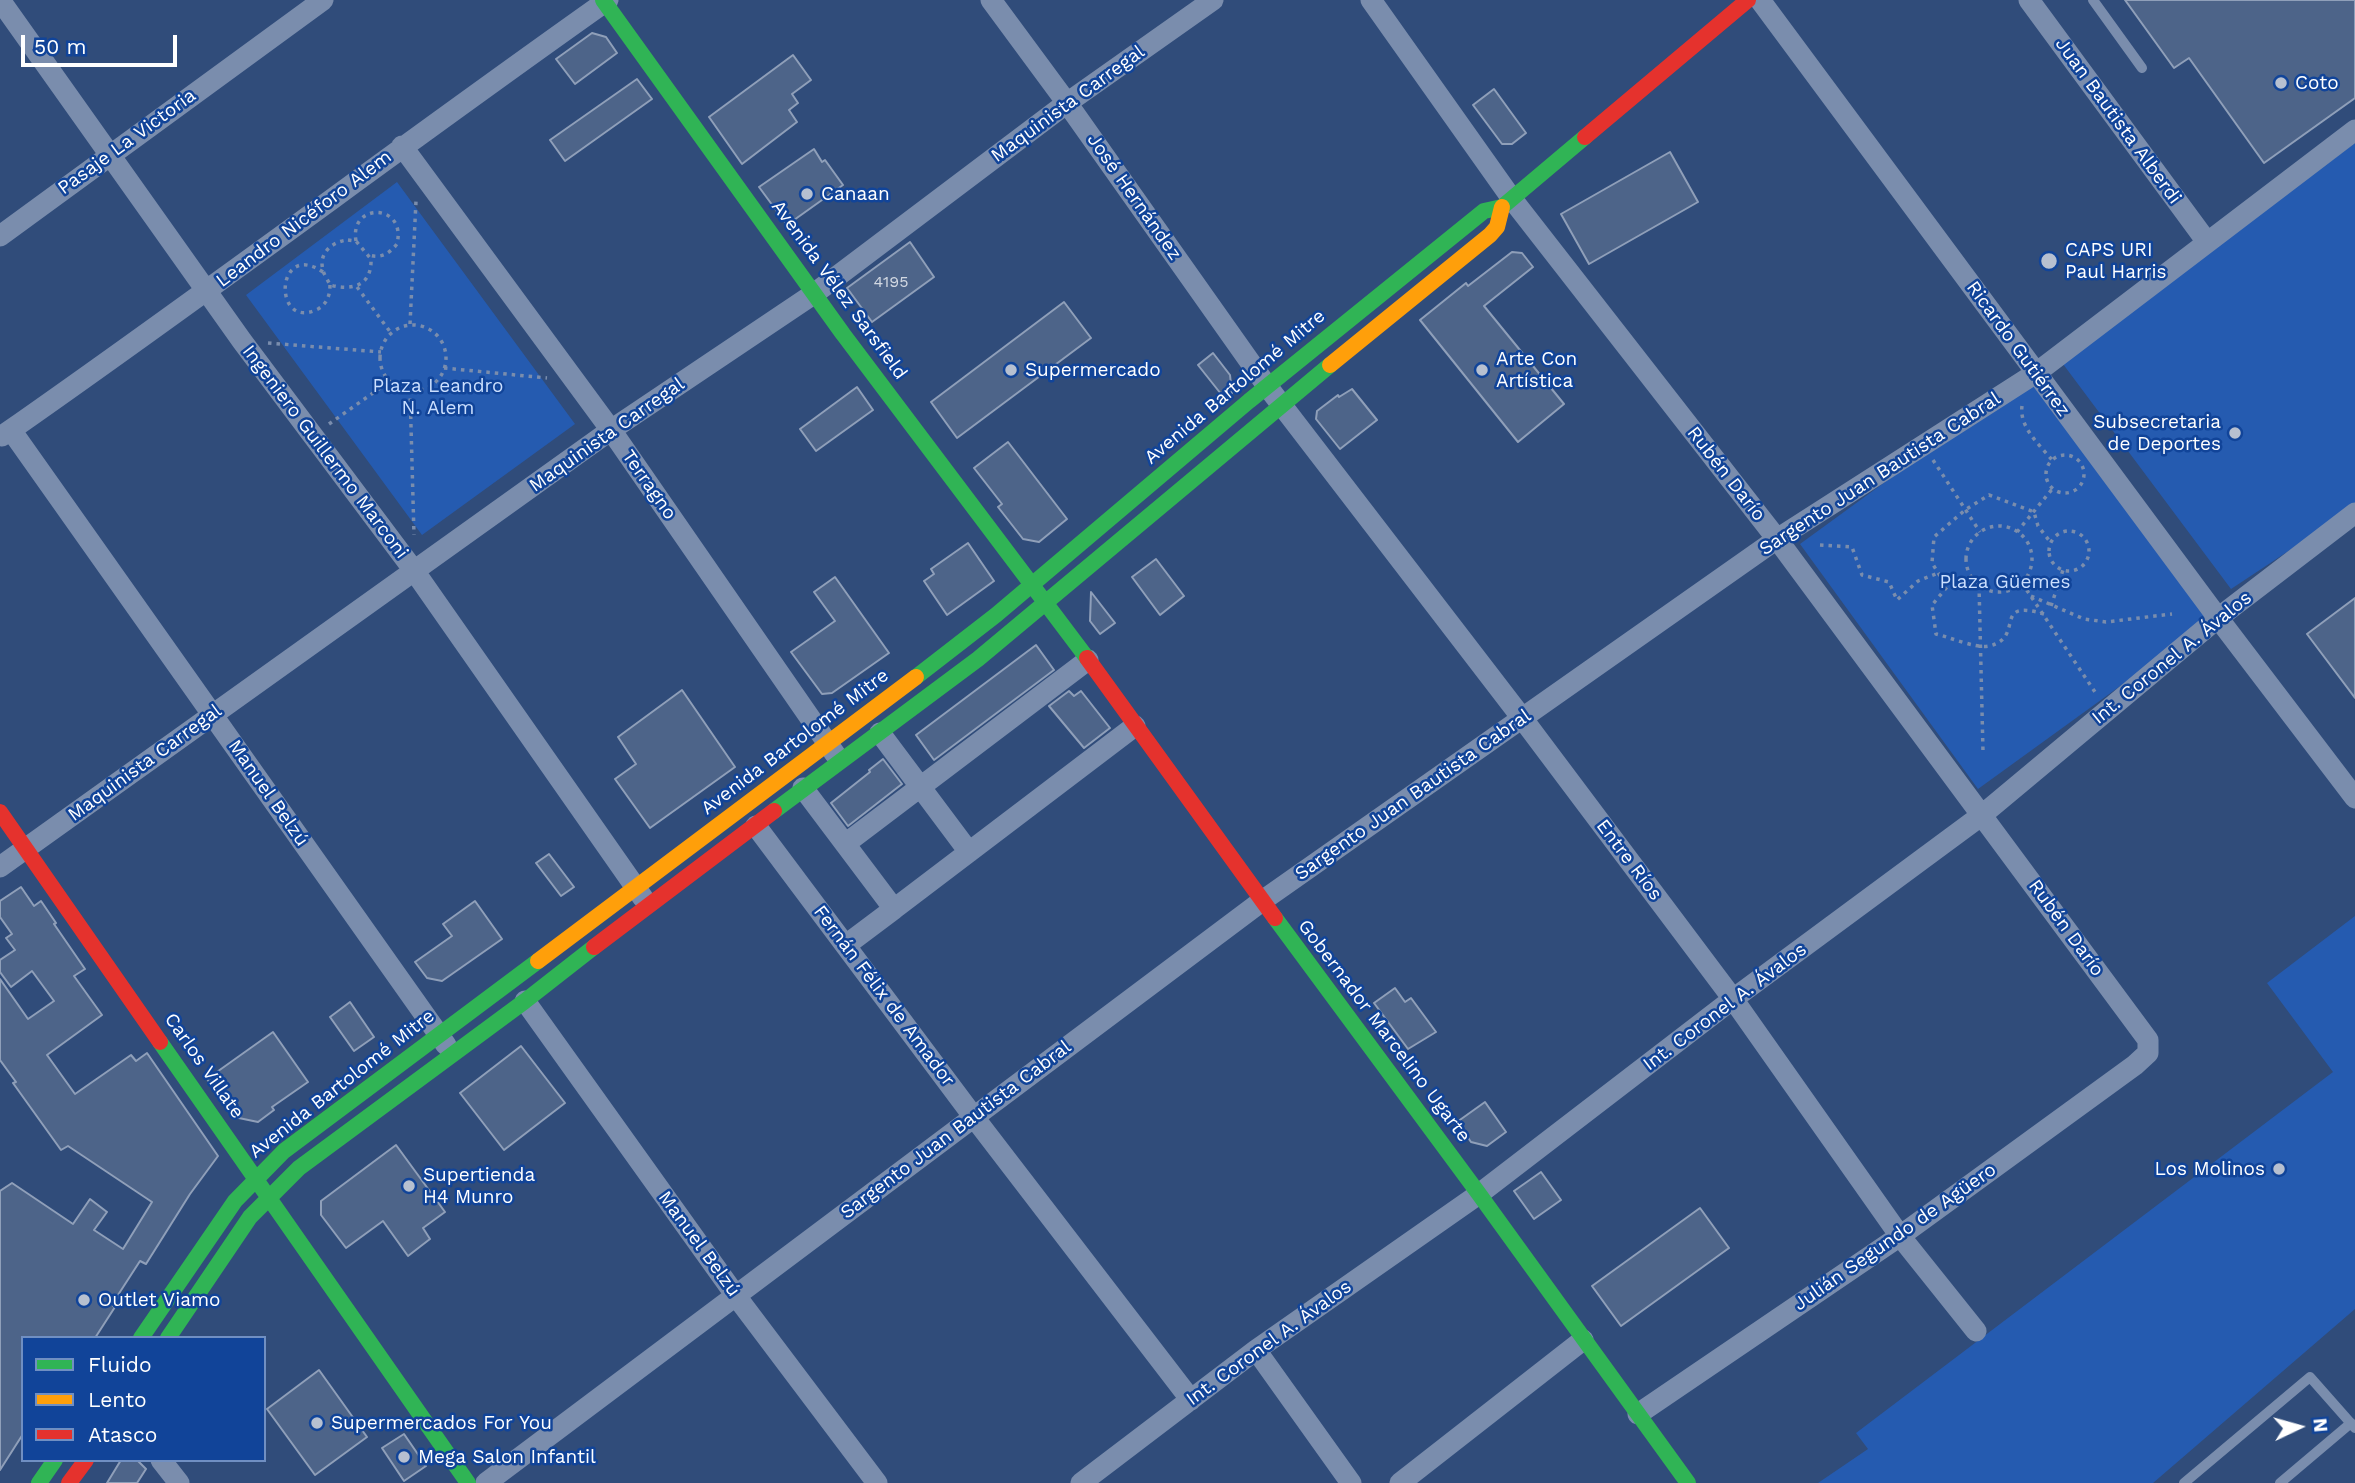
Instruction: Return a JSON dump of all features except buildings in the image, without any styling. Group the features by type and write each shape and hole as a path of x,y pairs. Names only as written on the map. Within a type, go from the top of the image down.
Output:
{"main road":[{"name":"Avenida Bartolomé Mitre","path":"169,1336 243,1226 299,1168 524,1001 642,897 756,826 803,788 834,753 880,733 978,659 1046,602 1484,211 1507,203 1748,0"},
{"name":"Avenida Vélez Sarsfield","path":"605,1 843,334 1046,602"},
{"name":"Avenida Bartolomé Mitre","path":"142,1336 235,1201 284,1151 439,1036 642,897 834,753 1032,584 1275,395 1490,235 1497,227 1507,203"},
{"name":"Gobernador Marcelino Ugarte","path":"1046,602 1688,1483"},
{"name":"Carlos Villate","path":"0,811 468,1483"},
{"path":"39,1483 54,1462"},
{"path":"69,1483 85,1462"}],"street":[{"name":"Pasaje La Victoria","path":"0,236 323,0"},
{"name":"José Hernández","path":"991,0 1275,395"},
{"name":"Maquinista Carregal","path":"0,867 611,430 815,293 1067,103 1213,0"},
{"name":"Rubén Darío","path":"1371,0 1507,203 1777,539 2148,1040 2148,1053"},
{"name":"Ricardo Gutiérrez","path":"1760,0 2218,618 2355,797"},
{"name":"Juan Bautista Alberdi","path":"2029,0 2207,242"},
{"name":"Ingeniero Guillermo Marconi","path":"1,1 242,341 415,572 642,897"},
{"name":"Leandro Nicéforo Alem","path":"5,434 208,291 402,146 605,1"},
{"name":"Sargento Juan Bautista Cabral","path":"486,1483 1262,901 1777,539 2036,373 2355,130"},
{"name":"Terragno","path":"402,146 611,430 834,753"},
{"name":"Entre Ríos","path":"1275,395 1733,999 1900,1236 1976,1331"},
{"name":"Manuel Belzú","path":"5,434 213,715 452,1054"},
{"name":"Int. Coronel A. Ávalos","path":"1081,1483 1256,1350 1479,1194 1733,999 1982,815 2218,618 2355,513"},
{"path":"845,844 1088,660"},
{"path":"846,945 1135,726"},
{"path":"880,733 969,852"},
{"path":"803,788 894,909"},
{"name":"Fernán Félix de Amador","path":"756,826 973,1116 1191,1400"},
{"name":"Manuel Belzú","path":"524,1001 736,1296 877,1483"},
{"name":"Julián Segundo de Agüero","path":"1638,1414 1900,1236 2148,1053"},
{"path":"1400,1483 1583,1340"},
{"path":"1256,1350 1351,1483"},
{"path":"163,1462 179,1483"}],"lane":[{"path":"2092,0 2142,68"},
{"path":"2184,1483 2310,1377 2353,1425 2280,1483"}],"path":[{"path":"410,324 418,167"},
{"path":"356,242 356,227 364,216 378,212 391,217 397,228 397,244 387,254 367,254"},
{"path":"323,272 309,265 294,269 285,281 284,296 293,308 308,312 322,306 330,293 330,285 323,272 324,256 333,244 348,240 356,242 371,259 369,275 357,287 349,289 330,285"},
{"path":"357,287 391,333"},
{"path":"410,324 430,330 439,337 446,357 439,378 421,390 399,388 390,381 380,362 381,352 391,333 410,324"},
{"path":"242,341 381,352"},
{"path":"444,368 575,381"},
{"path":"314,435 390,381"},
{"path":"410,390 415,572"},
{"path":"2022,402 2021,414 2025,427 2052,460"},
{"path":"2063,454 2080,461 2084,473 2076,490 2064,493 2053,488 2046,478 2046,471 2052,460 2063,454"},
{"path":"1931,457 1980,532"},
{"path":"2017,532 2053,488"},
{"path":"2034,512 1989,495 1965,510 1934,537 1932,563 1947,587 1932,605 1936,634 1980,647 2003,640 2011,617 2017,610 2027,609 2044,614"},
{"path":"2034,512 2038,526 2051,543"},
{"path":"2002,526 2017,532 2029,543 2032,554 2029,574 2014,589 2004,592 1993,592 1979,585 1969,573 1967,550 1980,532 1990,527 2002,526"},
{"path":"2059,533 2079,533 2088,542 2089,555 2082,566 2070,571 2063,570 2053,562 2049,549 2051,543 2059,533"},
{"path":"1820,545 1852,547 1862,575 1889,582 1897,600 1918,581 1938,573"},
{"path":"2051,606 2063,570"},
{"path":"2022,583 2095,692"},
{"path":"1979,585 1983,752"},
{"path":"2031,596 2084,620 2106,621 2172,614"}],"green space":[{"name":"Subsecretaria de Deportes","path":"2355,143 2355,507 2231,589 2060,360"},
{"name":"Plaza Leandro N. Alem","path":"397,182 575,424 422,535 246,295"},
{"name":"Plaza Güemes","path":"2032,375 2210,621 1978,789 1800,544"},
{"name":"Los Molinos","path":"2355,916 2355,1309 2153,1483 1818,1483 1868,1449 1856,1433 2333,1072 2267,983"}],"traffic: fast":[{"path":"603,0 843,334 1087,658"},
{"path":"916,677 996,615 1249,401 1484,211 1502,207 1585,137"},
{"path":"774,811 978,659 1330,365"},
{"path":"1275,918 1688,1483"},
{"path":"169,1336 250,1217 299,1168 594,947"},
{"path":"142,1336 235,1201 284,1151 538,961"},
{"path":"160,1042 468,1483"},
{"path":"39,1483 54,1462"}],"traffic: slow":[{"path":"1330,365 1490,235 1497,227 1502,207"},
{"path":"538,961 916,677"}],"traffic: jam":[{"path":"1585,137 1748,0"},
{"path":"1087,658 1275,918"},
{"path":"594,947 774,811"},
{"path":"0,812 160,1042"},
{"path":"69,1483 85,1462"}],"place":[{"name":"Coto","path":"2281,83"},
{"name":"Canaan","path":"807,194"},
{"name":"CAPS URI Paul Harris","path":"2049,261"},
{"name":"Supermercado","path":"1011,370"},
{"name":"Arte Con Artística","path":"1482,370"},
{"name":"Subsecretaria de Deportes","path":"2235,433"},
{"name":"Los Molinos","path":"2279,1169"},
{"name":"Supertienda H4 Munro","path":"409,1186"},
{"name":"Outlet Viamo","path":"84,1300"},
{"name":"Supermercados For You","path":"317,1423"},
{"name":"Mega Salon Infantil","path":"404,1457"}]}
